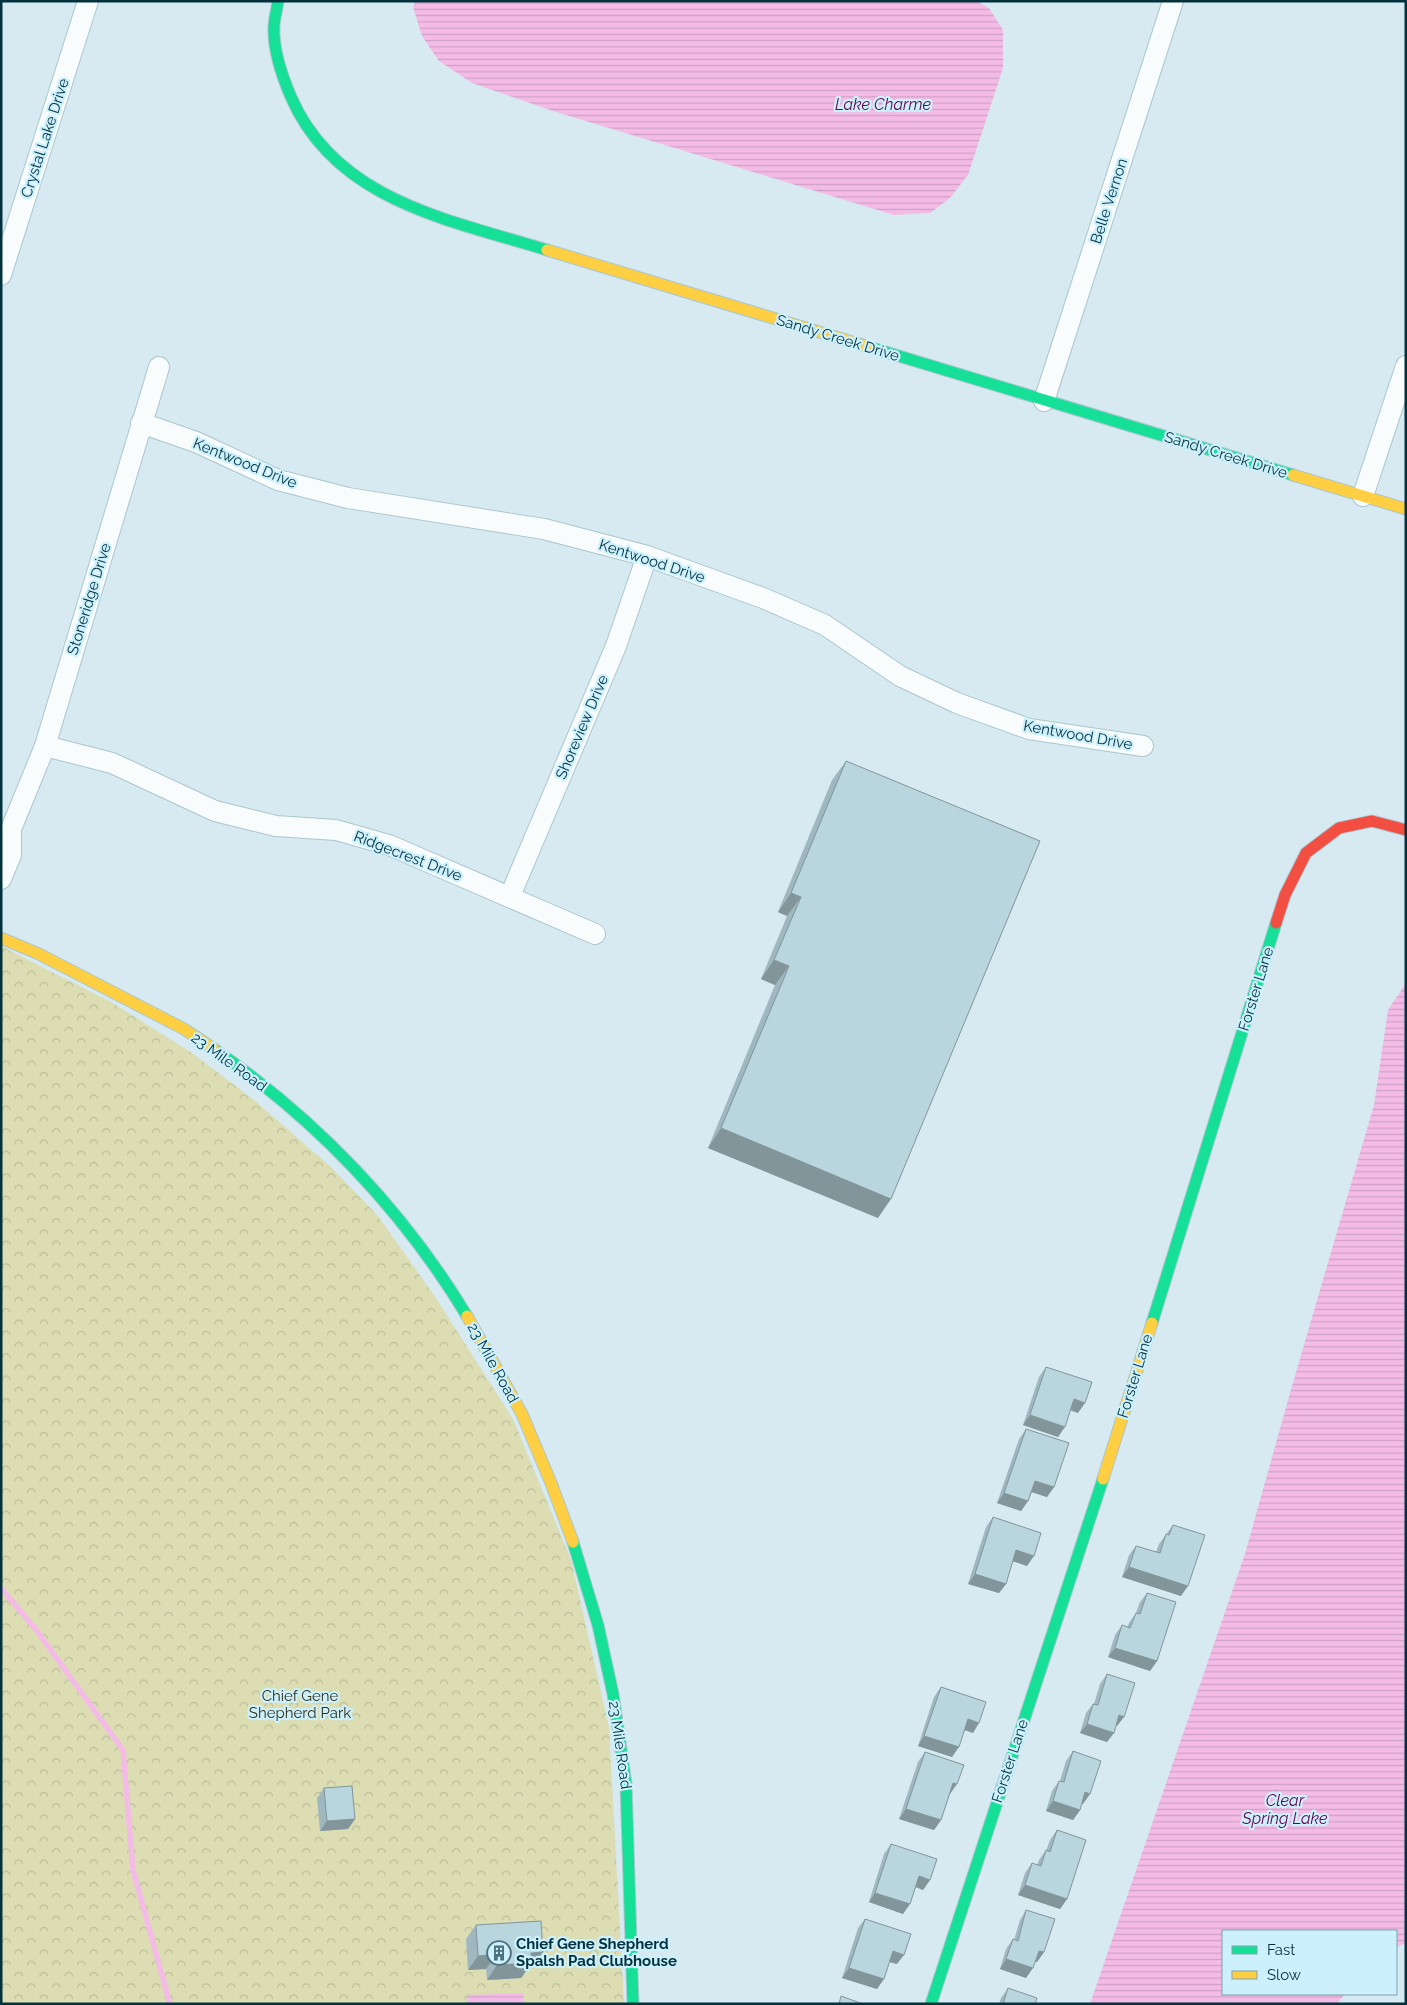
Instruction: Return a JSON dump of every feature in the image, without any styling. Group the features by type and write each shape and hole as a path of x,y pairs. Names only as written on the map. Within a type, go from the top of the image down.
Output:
{"street":[{"name":"Crystal Lake Drive","path":"1,275 88,1"},
{"name":"Sandy Creek Drive","path":"278,1 274,28 277,53 288,89 300,117 320,144 342,166 371,188 399,202 424,212 1406,509"},
{"name":"Belle Vernon","path":"1044,401 1173,1"},
{"path":"1363,496 1406,366"},
{"name":"Stoneridge Drive","path":"1,879 11,855 6,832 45,746 159,367"},
{"name":"Kentwood Drive","path":"141,423 196,442 278,480 348,498 544,528 647,556 763,598 825,625 900,676 957,703 1029,729 1144,746"},
{"name":"Shoreview Drive","path":"510,896 616,646 647,556"},
{"name":"Ridgecrest Drive","path":"45,746 112,763 215,811 276,826 336,830 389,845 595,934"},
{"name":"Forster Lane","path":"931,2004 1120,1426 1285,895 1306,853 1339,828 1372,821 1406,830"},
{"name":"23 Mile Road","path":"1,938 39,954 184,1029 226,1057 299,1115 366,1180 398,1216 462,1308 483,1343 522,1414 577,1554 598,1625 612,1694 626,1784 632,2004"}],"green space":[{"name":"Chief Gene Shepherd Park","path":"1,946 111,1002 192,1053 254,1100 331,1167 378,1216 434,1295 513,1419 571,1560 609,1727 624,2004 1,2004"}],"water":[{"name":"Lake Charme","path":"415,1 976,1 989,8 1003,30 1003,68 968,175 950,198 930,213 894,215 553,111 472,83 439,61 422,36 413,7"},
{"name":"Clear Spring Lake","path":"1406,983 1406,1943 1397,1947 1397,1930 1222,1930 1222,1995 1344,1995 1337,2004 1090,2004 1245,1554 1374,1105 1388,1010"},
{"path":"523,1993 524,2004 467,2004 467,1995"}],"building":[{"path":"846,761 1040,841 891,1199 721,1128 789,966 774,960 801,897 791,893"},
{"path":"1046,1367 1092,1382 1085,1403 1074,1399 1065,1427 1030,1415"},
{"path":"1026,1429 1069,1443 1054,1487 1035,1481 1028,1501 1004,1493"},
{"path":"993,1517 1041,1533 1034,1556 1016,1550 1006,1584 975,1574"},
{"path":"1173,1525 1205,1535 1188,1586 1129,1567 1136,1546 1160,1553 1166,1534 1169,1535"},
{"path":"1147,1593 1176,1602 1157,1661 1115,1648 1122,1625 1130,1628 1136,1613 1140,1614"},
{"path":"1107,1674 1135,1683 1124,1717 1119,1715 1114,1733 1087,1724 1093,1704 1098,1705"},
{"path":"941,1687 986,1702 979,1723 968,1719 959,1747 924,1736"},
{"path":"1073,1751 1101,1761 1090,1794 1085,1792 1080,1810 1053,1801 1059,1781 1064,1782"},
{"path":"925,1752 964,1765 957,1784 953,1783 941,1820 906,1809"},
{"path":"352,1786 355,1819 327,1821 324,1788"},
{"path":"1057,1830 1086,1840 1067,1899 1025,1885 1032,1863 1041,1866 1046,1850 1050,1852"},
{"path":"891,1844 937,1859 930,1880 919,1876 910,1904 875,1893"},
{"path":"1026,1910 1055,1919 1044,1952 1039,1951 1033,1968 1006,1959 1013,1939 1018,1941"},
{"path":"865,1919 911,1934 904,1955 893,1951 884,1979 849,1968"},
{"path":"541,1921 543,1952 531,1953 531,1963 497,1965 497,1954 478,1956 476,1925"},
{"path":"1008,1988 1037,1998 1035,2004 1003,2004"},
{"path":"841,1996 863,2004 839,2004"}],"waterway":[{"path":"1,1588 37,1631 123,1750 133,1870 170,2004"}],"traffic: fast":[{"path":"278,1 274,36 284,80 291,97 311,132 336,161 366,183 399,201 435,216 547,250"},
{"path":"869,347 1293,475"},
{"path":"1152,1323 1276,923"},
{"path":"214,1049 288,1105 355,1169 415,1239 467,1316"},
{"path":"931,2004 1103,1479"},
{"path":"573,1542 598,1625 613,1694 626,1784 633,2004"}],"traffic: slow":[{"path":"547,250 869,347"},
{"path":"1293,475 1406,509"},
{"path":"1,938 39,954 184,1029 214,1049"},
{"path":"467,1316 522,1414 573,1542"},
{"path":"1103,1479 1152,1323"}],"traffic: jam":[{"path":"1276,923 1285,895 1306,853 1339,828 1372,821 1406,830"}],"place":[{"name":"Chief Gene Shepherd Spalsh Pad Clubhouse","path":"499,1953"}]}
